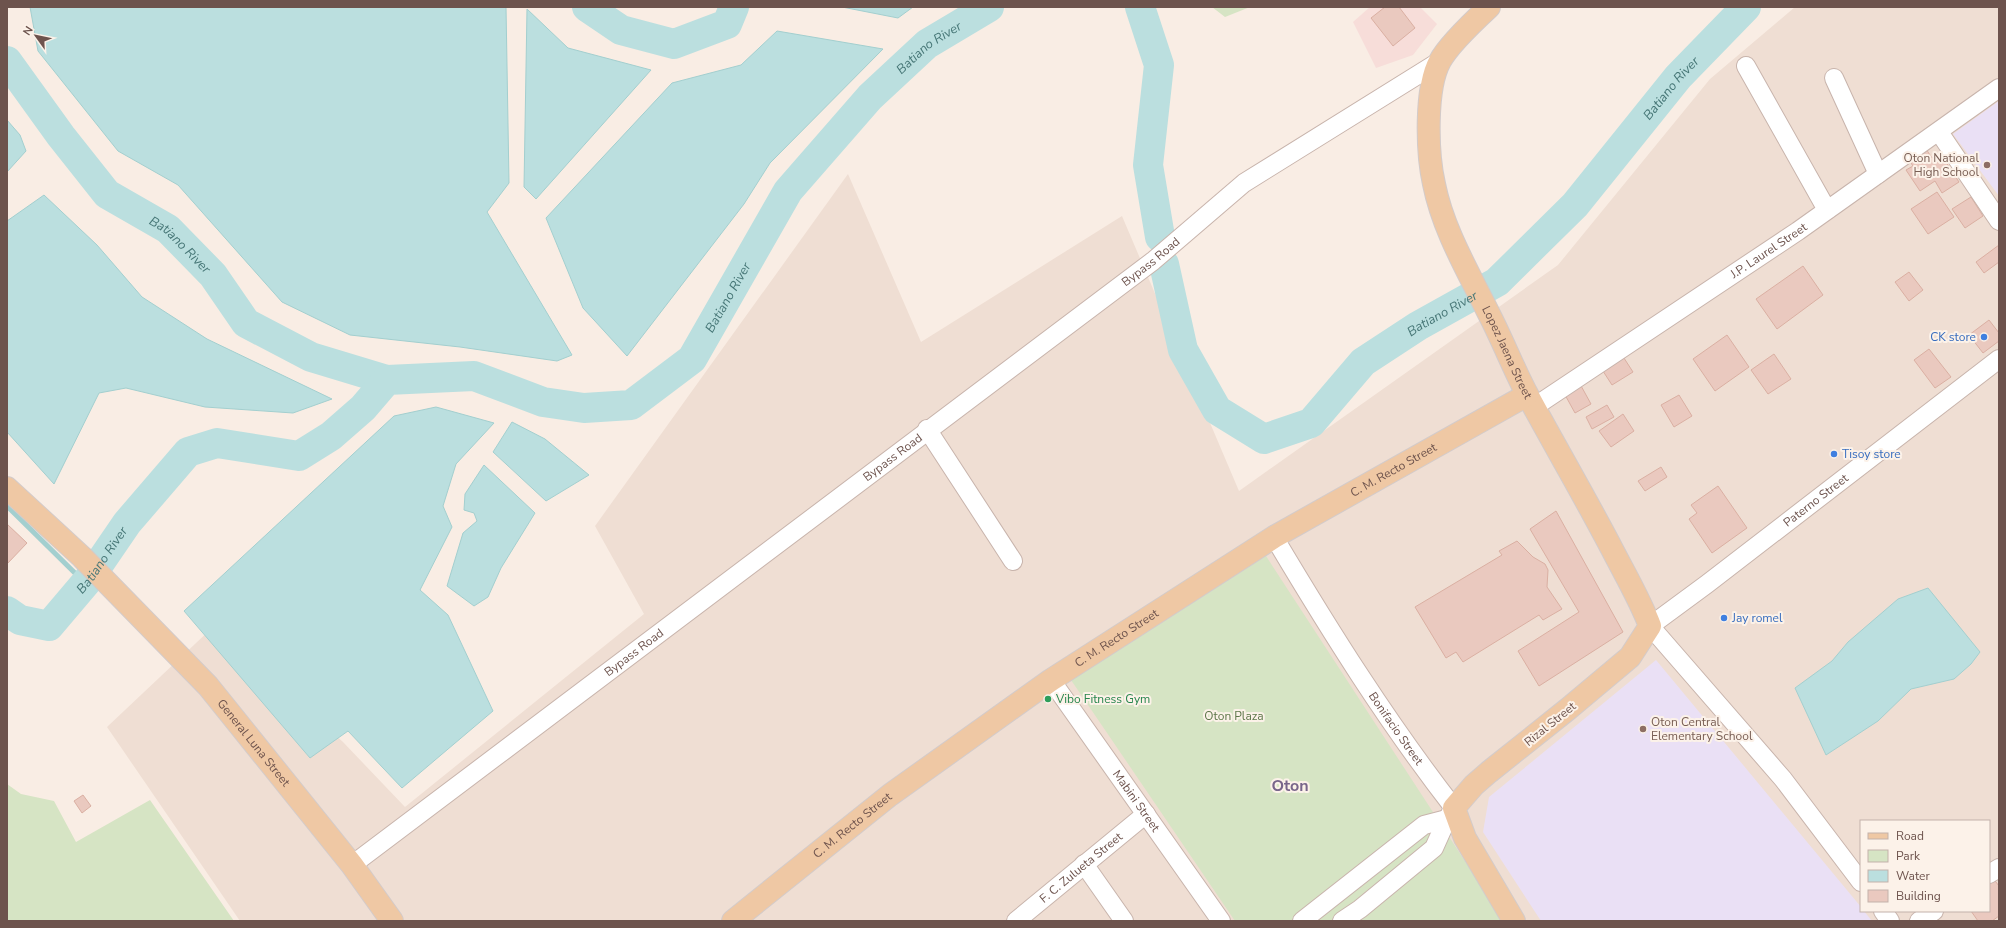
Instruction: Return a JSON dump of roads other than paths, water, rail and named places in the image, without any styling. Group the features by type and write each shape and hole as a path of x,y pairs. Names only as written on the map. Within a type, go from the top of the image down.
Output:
{"main road":[{"path":"1440,61 1472,22 1490,7"},
{"name":"Lopez Jaena Street","path":"1440,61 1431,91 1429,111 1433,178 1443,215 1468,275 1489,314 1531,401 1643,607 1650,626"},
{"name":"C. M. Recto Street","path":"733,921 890,795 1051,680 1274,537 1531,401"},
{"name":"General Luna Street","path":"7,488 82,557 208,686 352,865 392,921"},
{"name":"Rizal Street","path":"1450,813 1474,786 1489,772 1630,657 1650,626"},
{"name":"Bonifacio Street","path":"1450,813 1514,921"}],"street":[{"name":"Bypass Road","path":"352,865 927,429 1152,261 1244,183 1440,61"},
{"path":"1746,66 1827,210"},
{"path":"1834,78 1878,174"},
{"name":"J.P. Laurel Street","path":"1531,401 1827,210 1999,88"},
{"path":"1939,132 1999,221"},
{"name":"Paterno Street","path":"1650,626 1707,584 1999,359"},
{"path":"927,429 1013,561"},
{"name":"Bonifacio Street","path":"1274,537 1334,638 1450,813"},
{"path":"1650,626 1783,779 1860,881"},
{"name":"Mabini Street","path":"1051,680 1221,921"},
{"path":"1302,921 1424,826 1450,813"},
{"name":"Rizal Street","path":"1342,921 1360,909 1434,848 1450,813"},
{"name":"F. C. Zulueta Street","path":"1016,921 1146,814"},
{"path":"1084,864 1124,921"},
{"path":"1990,873 1999,868"},
{"path":"1884,912 1890,921"},
{"path":"1919,921 1932,912"}],"water":[{"path":"30,7 506,7 509,183 487,212 572,355 557,361 460,347 350,335 282,302 178,185 118,151 38,51"},
{"path":"842,7 913,7 898,18"},
{"path":"527,9 568,48 651,70 536,199 524,187"},
{"path":"777,31 883,49 770,163 744,204 627,356 583,308 546,218 672,83 741,65"},
{"path":"7,120 20,135 26,151 7,172"},
{"path":"44,195 97,245 142,297 207,339 332,399 293,413 205,407 126,388 99,393 54,484 7,432 7,221"},
{"path":"436,407 494,423 456,464 443,506 452,527 420,590 448,615 493,711 402,788 348,731 310,758 184,611 394,416"},
{"path":"512,422 545,439 589,475 546,501 493,452"},
{"path":"484,465 535,513 501,568 488,597 474,606 447,586 463,533 477,521 474,513 464,510 465,494"},
{"path":"1928,588 1980,652 1971,664 1954,679 1911,689 1878,721 1826,755 1795,688 1832,661 1848,642 1898,599"}],"waterway":[{"name":"Batiano River","path":"587,7 621,30 674,44 727,24 734,7"},
{"name":"Batiano River","path":"7,611 20,620 49,626 88,580 127,523 188,452 217,443 299,456 331,436 363,408 387,380 474,376 543,402 584,408 631,405 692,359 788,191 870,97 927,44 989,7"},
{"name":"Batiano River","path":"1140,7 1159,65 1148,165 1160,237"},
{"name":"Batiano River","path":"1164,264 1183,350 1217,410 1264,439 1311,423 1363,362 1418,326 1497,282 1575,205 1678,77 1746,7"},
{"name":"Batiano River","path":"7,61 61,136 107,194 168,229 213,275 246,323 311,357 387,380"},
{"name":"Batiano River","path":"7,69 24,86"},
{"path":"7,506 85,583"}],"place":[{"name":"Oton National High School","path":"1987,165"},
{"name":"CK store","path":"1984,337"},
{"name":"Tisoy store","path":"1834,454"},
{"name":"Jay romel","path":"1724,618"},
{"name":"Vibo Fitness Gym","path":"1048,699"},
{"name":"Oton Central Elementary School","path":"1643,729"}],"district":[{"name":"Oton","path":"1290,785"}],"park label":[{"name":"Oton Plaza","path":"1234,716"}]}
